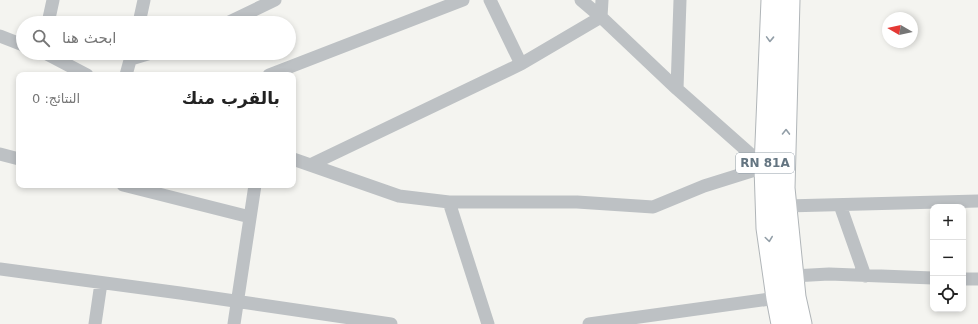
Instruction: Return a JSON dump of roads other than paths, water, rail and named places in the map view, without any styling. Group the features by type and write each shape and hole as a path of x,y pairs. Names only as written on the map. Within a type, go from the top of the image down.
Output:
{"main road":[{"name":"RN 81A","path":"772,0 765,167 793,276 795,297 801,324"},
{"name":"RN 81A","path":"782,324 767,228 784,188 788,0"}],"street":[{"path":"50,16 53,0"},
{"path":"141,16 144,0"},
{"path":"242,16 275,0"},
{"path":"277,72 463,0"},
{"path":"490,0 521,64"},
{"path":"581,0 765,167"},
{"path":"601,17 602,0"},
{"path":"678,89 680,0"},
{"path":"310,165 521,64 601,17"},
{"path":"0,36 16,42"},
{"path":"58,60 81,72"},
{"path":"127,72 131,60"},
{"path":"0,154 16,158"},
{"path":"296,161 399,196 449,202 577,202 653,207 704,186 765,167"},
{"path":"135,188 250,217"},
{"path":"234,324 255,188"},
{"path":"776,208 978,201"},
{"path":"449,202 488,324"},
{"path":"840,205 865,276"},
{"path":"0,269 391,324"},
{"path":"793,276 828,274 930,278"},
{"path":"966,279 978,279"},
{"path":"95,324 101,283"},
{"path":"589,324 777,298"},
{"path":"320,314 330,324"}]}
